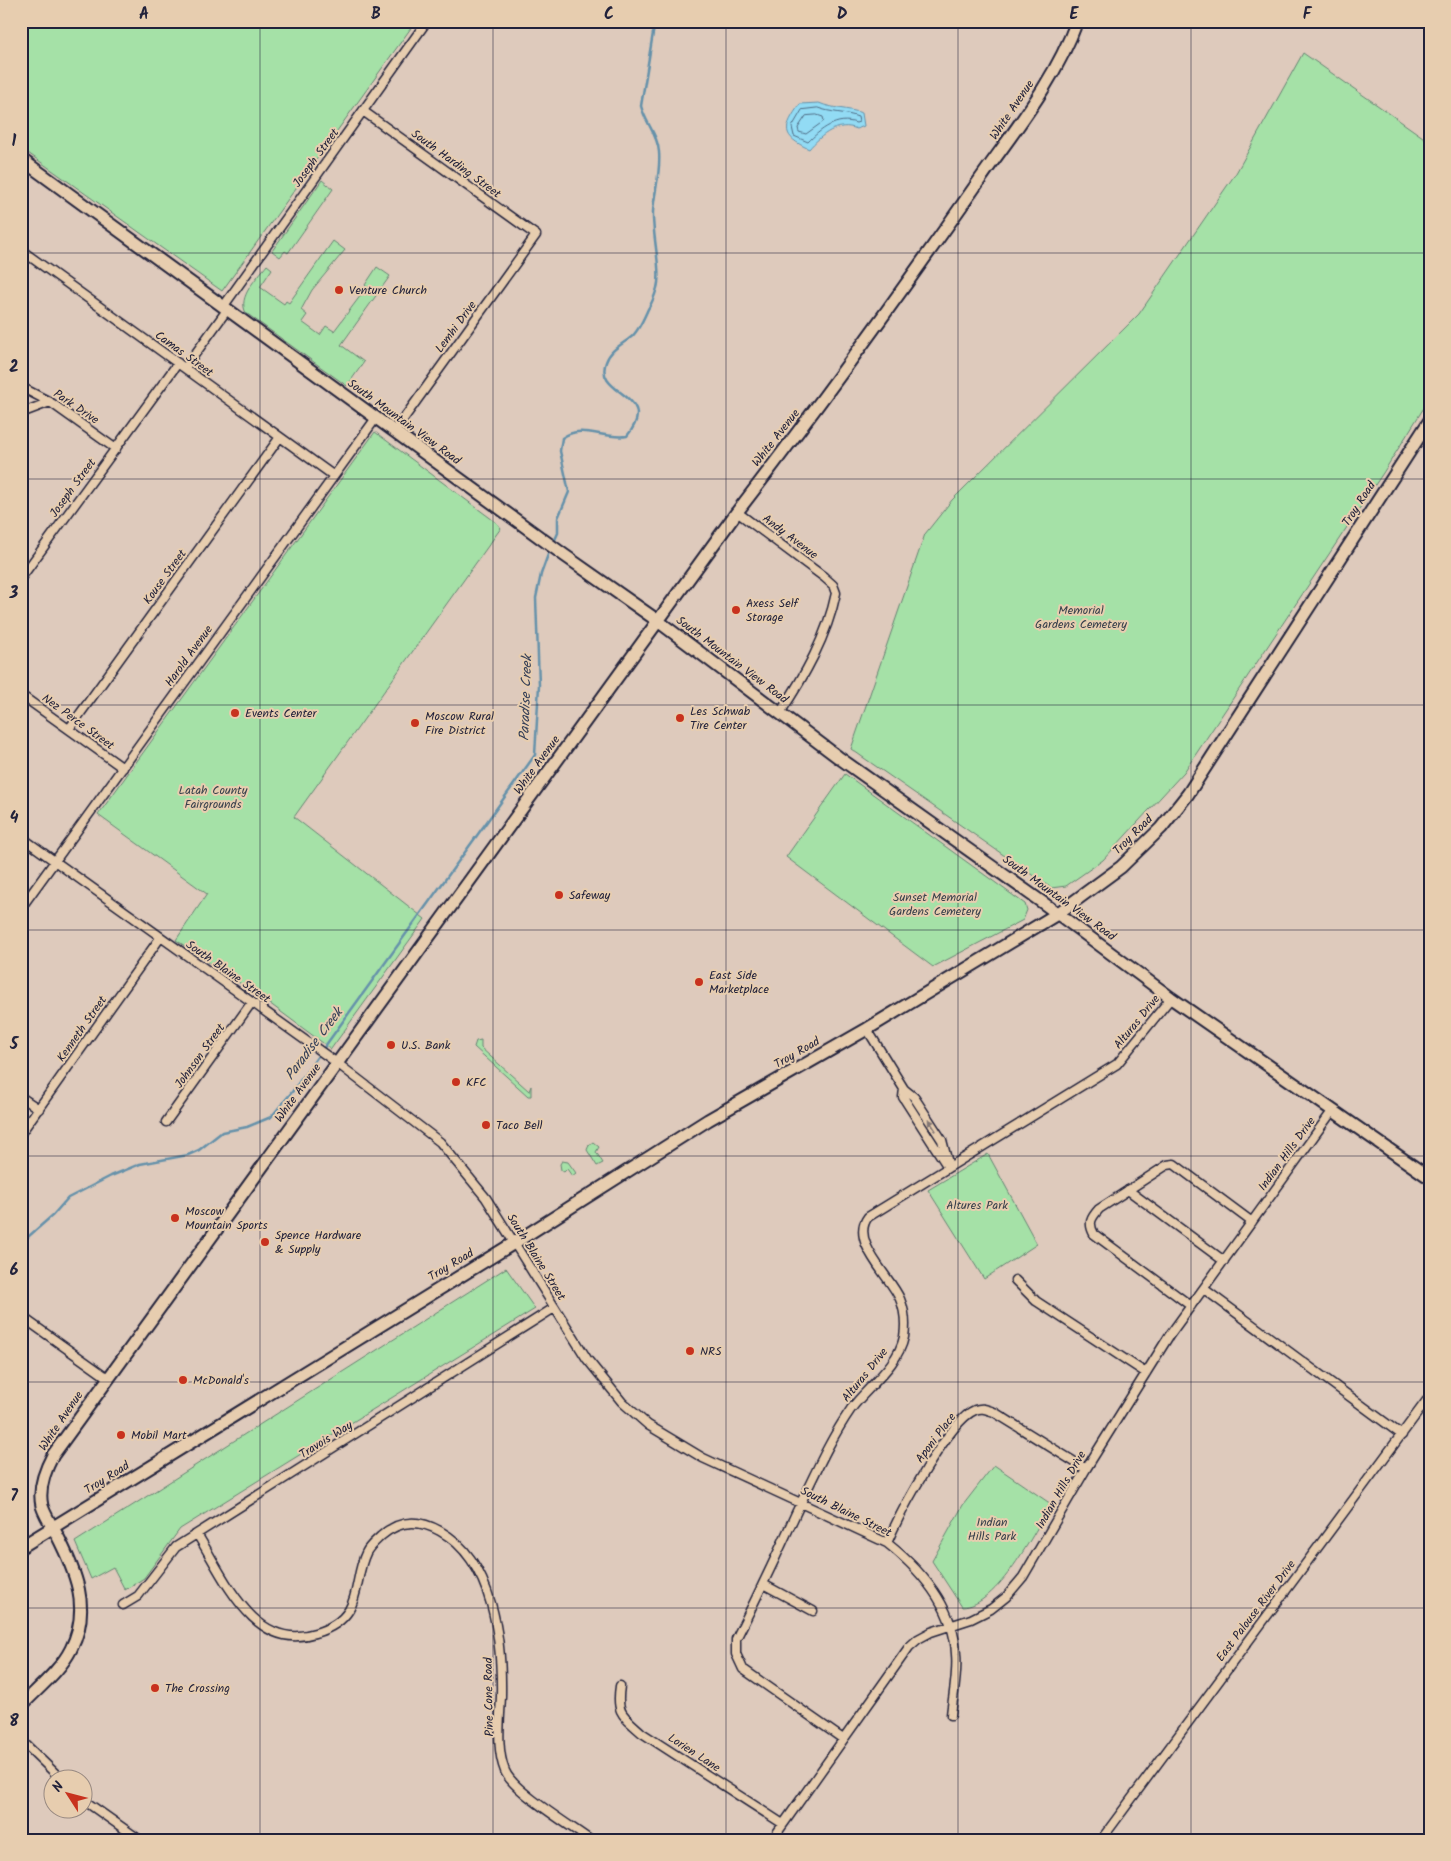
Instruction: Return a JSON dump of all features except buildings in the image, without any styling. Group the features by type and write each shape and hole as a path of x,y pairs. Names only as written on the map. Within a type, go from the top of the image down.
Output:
{"street":[{"name":"Joseph Street","path":"21,578 116,449 225,308 426,21"},
{"name":"White Avenue","path":"21,1706 57,1668 71,1649 79,1628 80,1590 73,1567 42,1507 41,1494 46,1471 56,1451 334,1061 737,512 828,395 1031,109 1062,56 1076,21"},
{"name":"South Harding Street","path":"363,111 536,235"},
{"name":"South Mountain View Road","path":"21,159 1171,998 1430,1178"},
{"name":"Lemhi Drive","path":"394,432 536,235"},
{"name":"Camas Street","path":"21,250 334,476"},
{"name":"Park Drive","path":"21,387 50,402 116,449"},
{"path":"21,413 50,402"},
{"name":"Harold Avenue","path":"21,908 376,418"},
{"name":"Troy Road","path":"21,1547 514,1243 708,1120 867,1029 1057,914 1121,867 1175,812 1430,420"},
{"name":"Kouse Street","path":"69,729 280,437"},
{"name":"Andy Avenue","path":"737,512 830,582 836,593 821,638 806,673 780,713"},
{"name":"Nez Perce Street","path":"21,695 122,768"},
{"name":"South Blaine Street","path":"21,836 160,938 334,1061 440,1142 475,1182 587,1359 622,1402 648,1425 703,1458 887,1543 909,1560 927,1581 940,1602 951,1626 956,1654 951,1715"},
{"name":"Kenneth Street","path":"21,1133 160,938"},
{"name":"Alturas Drive","path":"843,1739 743,1669 736,1654 736,1639 801,1503 845,1418 898,1355 904,1336 905,1316 900,1299 868,1249 862,1235 864,1222 868,1217 1117,1064 1171,998"},
{"name":"Johnson Street","path":"166,1122 252,1002"},
{"path":"867,1029 904,1089 903,1097 949,1167"},
{"path":"21,1097 39,1109"},
{"name":"Indian Hills Drive","path":"772,1840 909,1647 918,1639 991,1609 1006,1597 1023,1577 1086,1469 1146,1373 1191,1306 1333,1110"},
{"path":"1191,1306 1094,1234 1090,1226 1092,1217 1099,1209 1128,1190 1167,1165 1174,1164 1252,1222"},
{"path":"1128,1190 1224,1261"},
{"path":"1015,1280 1036,1301 1146,1373"},
{"path":"1204,1289 1402,1435"},
{"name":"Travois Way","path":"123,1605 138,1596 176,1547 554,1308"},
{"path":"21,1316 108,1378"},
{"name":"East Palouse River Drive","path":"1101,1840 1430,1396"},
{"name":"Aponi Place","path":"887,1543 929,1462 963,1419 974,1410 983,1408 994,1412 1086,1469"},
{"name":"Pine Cone Road","path":"197,1534 247,1613 264,1627 285,1637 302,1637 325,1630 341,1621 349,1610 355,1594 367,1551 391,1528 405,1523 420,1523 439,1530 458,1543 476,1565 495,1618 501,1666 501,1756 505,1772 512,1782 590,1840"},
{"path":"763,1584 813,1611"},
{"name":"Lorien Lane","path":"620,1686 617,1705 625,1718 642,1733 783,1824"},
{"path":"21,1740 50,1768"},
{"path":"92,1806 140,1840"}],"green space":[{"path":"21,21 416,21 222,291 21,148"},
{"name":"Memorial Gardens Cemetery","path":"1303,53 1430,142 1430,398 1383,473 1184,772 1103,860 1066,886 1051,888 851,749 925,534 952,500 1139,314 1236,173"},
{"path":"322,180 333,189 288,253 285,251 280,257 272,251"},
{"path":"333,241 345,250 312,290 301,310 307,315 302,322 320,335 326,326 334,331 367,287 365,285 377,267 390,276 341,345 364,362 347,386 246,313 244,307 244,301 249,288 267,265 272,269 260,287 284,304 286,301 289,303"},
{"name":"Latah County Fairgrounds","path":"375,432 497,523 501,528 294,817 425,919 331,1049 265,1000 176,940 207,894 98,815"},
{"name":"Sunset Memorial Gardens Cemetery","path":"845,774 1025,904 1027,910 1023,920 933,967 786,857"},
{"path":"481,1040 481,1048 529,1091 531,1086 531,1096 528,1096 474,1047 476,1041"},
{"path":"593,1142 599,1147 596,1152 603,1163 597,1166 587,1150"},
{"name":"Altures Park","path":"988,1154 1037,1244 984,1279 928,1190"},
{"path":"562,1161 568,1162 576,1173 572,1176 567,1169 564,1172 561,1170 560,1164"},
{"path":"506,1268 535,1309 180,1529 144,1578 125,1590 113,1567 91,1579 75,1542"},
{"name":"Indian Hills Park","path":"994,1465 1051,1504 1014,1566 1001,1582 988,1595 975,1604 962,1607 932,1561 963,1505"}],"water":[{"path":"819,103 862,113 864,126 857,129 850,127 837,128 824,134 809,149 793,140 789,135 788,125 800,104"}],"waterway":[{"name":"Paradise Creek","path":"553,544 558,533 558,518 569,492 560,451 562,438 577,432 618,437 627,436 636,422 637,411 632,403 609,382 605,373 606,362 610,354 636,333 653,299 658,281 653,212 659,152 656,140 641,106 655,21"},
{"name":"Paradise Creek","path":"21,1243 53,1215 68,1198 111,1176 140,1164 188,1155 199,1150 222,1132 247,1127 271,1117 292,1092 535,755 539,685 536,598 541,574 550,549"}],"place":[{"name":"Venture Church","path":"339,290"},
{"name":"Axess Self Storage","path":"736,610"},
{"name":"Events Center","path":"235,713"},
{"name":"Les Schwab Tire Center","path":"680,718"},
{"name":"Moscow Rural Fire District","path":"415,723"},
{"name":"Safeway","path":"559,895"},
{"name":"East Side Marketplace","path":"699,982"},
{"name":"U.S. Bank","path":"391,1045"},
{"name":"KFC","path":"456,1082"},
{"name":"Taco Bell","path":"486,1125"},
{"name":"Moscow Mountain Sports","path":"175,1218"},
{"name":"Spence Hardware & Supply","path":"265,1242"},
{"name":"NRS","path":"690,1351"},
{"name":"McDonald's","path":"183,1380"},
{"name":"Mobil Mart","path":"121,1435"},
{"name":"The Crossing","path":"155,1688"}]}
